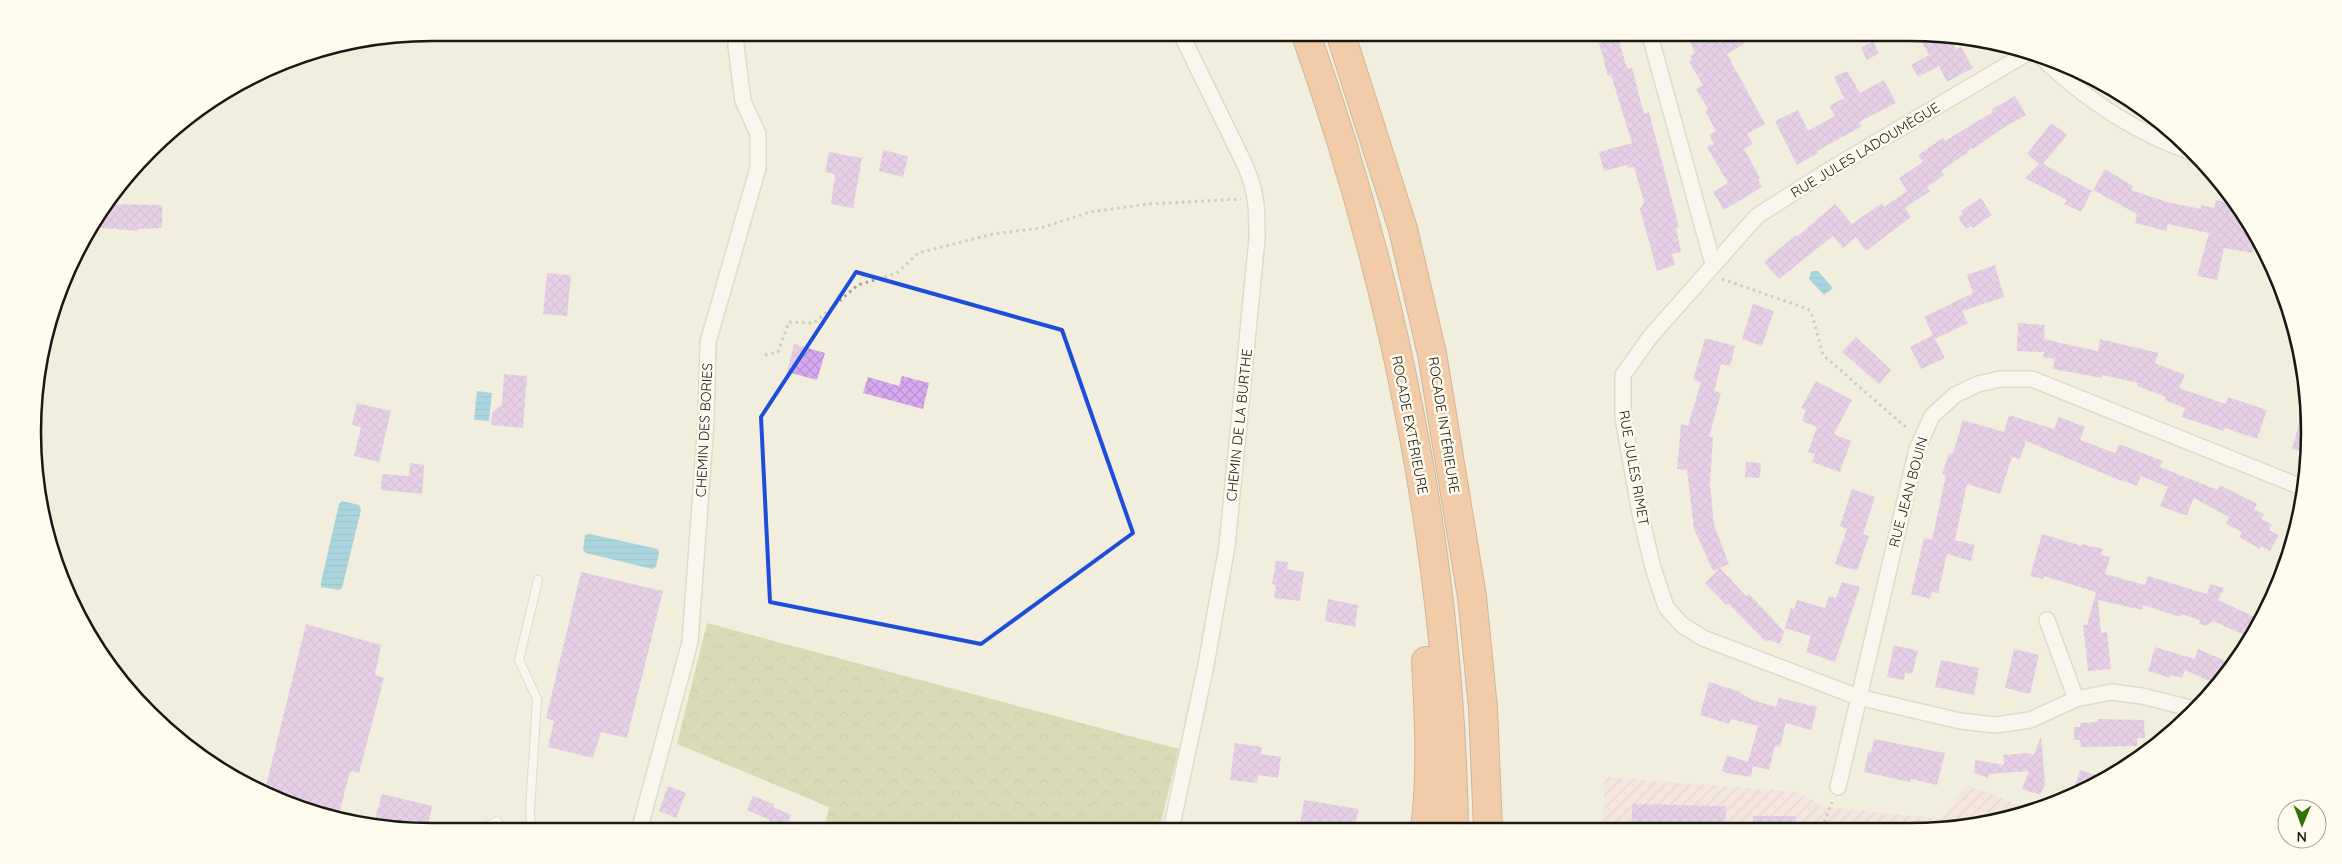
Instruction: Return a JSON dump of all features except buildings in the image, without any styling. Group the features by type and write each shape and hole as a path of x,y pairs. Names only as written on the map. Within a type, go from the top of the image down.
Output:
{"highway":[{"name":"ROCADE EXTÉRIEURE","path":"1309,41 1370,242 1399,361 1420,472 1438,598 1447,688 1454,823"},
{"name":"ROCADE INTÉRIEURE","path":"1343,41 1402,229 1432,354 1472,597 1483,708 1488,823"},
{"path":"1420,472 1430,756 1426,823"},
{"path":"1483,708 1502,823"}],"street":[{"name":"CHEMIN DES BORIES","path":"642,823 690,642 706,422 708,342 758,168 758,134 743,101 736,41"},
{"name":"CHEMIN DE LA BURTHE","path":"1172,823 1206,665 1227,546 1257,239 1255,186 1184,41"},
{"path":"1651,41 1710,269"},
{"name":"RUE JULES LADOUMÈGUE","path":"1710,269 1758,216 1826,172 2020,58"},
{"path":"2053,69 2069,83 2112,115 2167,144 2178,148"},
{"name":"RUE JULES RIMET","path":"1710,269 1650,337 1623,375 1623,418 1640,513 1653,568 1666,607 1682,625 1703,638 1858,697 1960,721 1996,725 2030,720 2076,699 2111,692 2142,696 2187,707"},
{"name":"RUE JEAN BOUIN","path":"1838,787 1920,441 1932,416 1955,396 1978,384 2000,379 2032,379 2297,485"},
{"path":"2047,620 2076,699"}],"lane":[{"path":"531,823 530,809 537,699 518,660 538,580"}],"path":[{"path":"765,355 778,352 789,322 814,324 858,285 897,273 918,253 993,234 1041,228 1090,212 1148,204 1256,199"},
{"path":"1710,269 1808,309 1812,315 1823,355 1920,441"},
{"path":"1824,823 1838,787"}],"highlighted area":[{"path":"856,272 1062,330 1133,533 981,644 770,602 761,417"}],"shaded area":[{"path":"1604,777 1798,792 1822,806 1940,819 1967,785 2022,806 1986,815 1936,822 1603,823"}],"green space":[{"path":"707,623 1179,749 1161,823 826,823 829,807 677,744"}],"water":[{"path":"1818,271 1833,288 1824,295 1809,279 1811,272"},
{"path":"477,391 492,393 489,421 474,420"},
{"path":"342,501 359,505 361,510 342,588 339,590 321,587 321,582 339,504"},
{"path":"590,534 658,549 656,567 652,569 586,553 583,550 585,535"}]}
